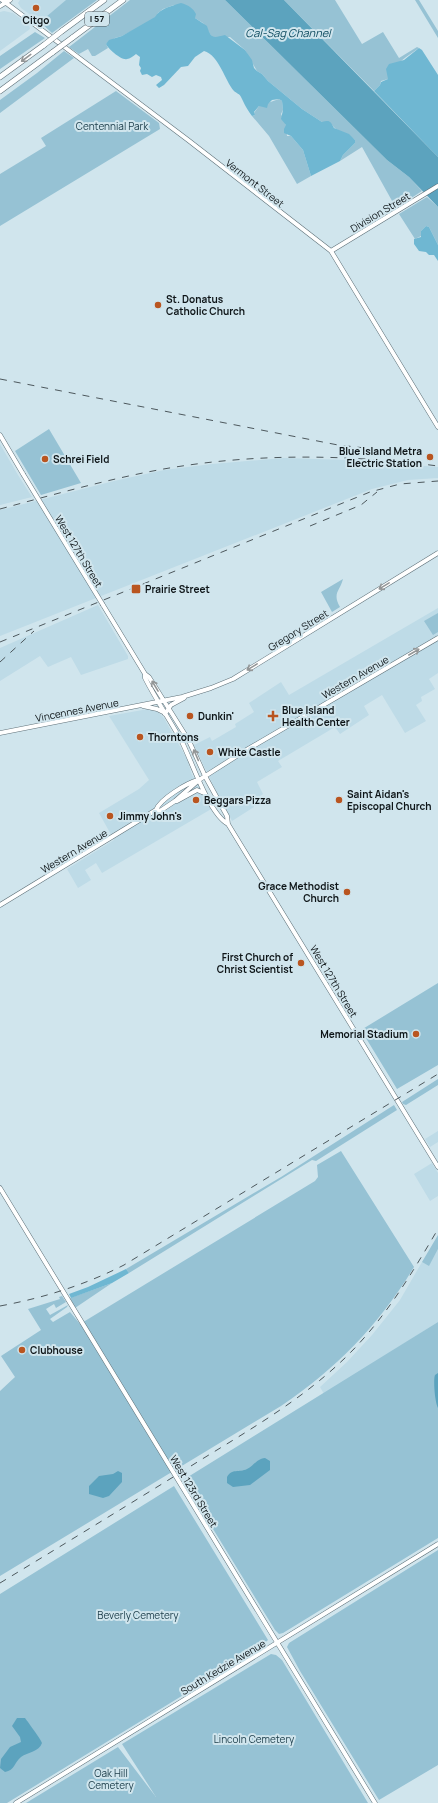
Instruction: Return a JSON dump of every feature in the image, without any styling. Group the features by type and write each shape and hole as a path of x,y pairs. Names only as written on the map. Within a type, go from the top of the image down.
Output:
{"highway":[{"name":"I 57","path":"0,76 104,0"},
{"name":"I 57","path":"0,93 123,0"}],"main road":[{"path":"0,6 6,1"},
{"name":"Vermont Street","path":"6,1 331,251 438,427"},
{"name":"Division Street","path":"331,251 438,186"},
{"name":"West 127th Street","path":"0,435 145,674 145,678 182,743 207,796 221,820 228,824"},
{"name":"Gregory Street","path":"158,702 189,695 233,679 438,553"},
{"name":"Western Avenue","path":"0,905 156,810 160,811 175,801 199,780 247,749 438,638"},
{"name":"West 127th Street","path":"145,674 150,677 189,741 205,776 227,816 228,824 438,1167"},
{"path":"140,706 158,709 165,714 168,708 189,695"},
{"name":"Vincennes Avenue","path":"0,733 158,702"},
{"name":"Western Avenue","path":"156,810 157,806 183,787 189,783 199,780"},
{"path":"175,801 198,790 202,791 207,796"},
{"name":"West 123rd Street","path":"0,1188 374,1803"},
{"name":"South Kedzie Avenue","path":"16,1803 438,1544"}],"shaded area":[{"path":"20,0 67,0 40,22 21,8 18,3"},
{"path":"181,3 193,10 196,14 195,18 207,26 211,35 215,37 225,35 245,50 252,60 254,68 302,109 322,122 330,122 334,128 349,134 355,140 355,143 343,155 340,161 311,176 303,150 291,136 284,133 286,125 281,119 283,110 282,101 279,99 272,100 268,104 267,108 259,106 254,112 255,115 252,116 239,94 231,87 218,63 209,53 204,51 195,57 188,66 181,67 164,85 159,88 156,85 162,80 161,77 156,75 152,77 147,74 142,75 139,65 140,57 136,54 128,59 122,58 107,46 106,44 109,40 122,36 155,17 163,9"},
{"path":"4,11 13,13 29,25 30,29 0,51 0,12"},
{"path":"419,48 422,50 438,75 438,157 374,91 381,82 388,79 386,69 389,64 404,60"},
{"path":"426,226 429,227 438,245 438,261 434,255 429,255 426,252 419,251 414,244 414,239 421,237 421,231"},
{"path":"0,444 18,475 32,497 0,505"},
{"path":"284,458 349,460 438,467 438,478 408,480 372,489 0,636 0,510 164,470"},
{"path":"98,605 128,656 128,659 81,675 71,657 48,667 40,656 0,681 0,648"},
{"path":"438,608 438,673 429,679 435,689 421,697 422,701 416,705 426,721 405,733 382,695 364,706 369,715 340,734 335,727 278,761 282,767 257,782 263,794 251,802 254,807 232,821 194,745 210,737 212,741 236,727 235,724 254,712 249,703 281,682 289,695"},
{"path":"148,709 158,712 164,718 187,759 192,775 213,808 102,873 96,863 85,870 91,880 78,888 67,869 114,840 99,813 139,789 149,780 109,716"},
{"path":"438,1131 438,1142 430,1147 425,1139"},
{"path":"432,1163 438,1173 438,1196 430,1201 414,1174"},
{"path":"438,1249 438,1322 324,1394 320,1387 347,1362 372,1335 400,1300 422,1262 429,1265"},
{"path":"126,1269 129,1273 112,1283 71,1298 69,1294 88,1287"}],"green space":[{"path":"66,0 97,0 52,33 40,22"},
{"path":"130,0 225,0 387,160 409,177 422,191 396,208 362,147 340,161 343,155 355,143 355,140 332,125 322,122 302,109 268,81 257,71 245,50 230,37 212,37 203,23 174,5 163,9 156,17 142,26 115,38 106,44 108,48 95,56 92,56 88,49 79,54 69,47"},
{"path":"284,0 335,0 362,44 383,32 399,58 417,47 419,48 399,63 388,75 388,79 381,81 380,85 374,91"},
{"path":"415,0 419,0 438,31 438,38"},
{"path":"35,32 45,38 0,69 0,56"},
{"path":"64,51 74,58 0,113 0,100"},
{"name":"Centennial Park","path":"116,91 159,123 160,129 0,226 0,174 46,146 41,138"},
{"path":"279,99 282,101 283,110 281,114 286,125 287,136 291,136 303,150 311,176 297,184 269,136 252,116 255,115 254,113 259,106"},
{"path":"427,197 438,207 438,245 429,227 426,226 421,231 421,236 415,239 399,214"},
{"name":"Schrei Field","path":"49,429 81,483 41,495 15,451"},
{"path":"343,579 337,592 340,607 332,612 321,592"},
{"path":"438,613 438,632 433,635 424,621"},
{"path":"438,983 438,1065 397,1089 361,1030"},
{"path":"438,1079 438,1085 406,1105 403,1104 402,1102"},
{"path":"394,1105 397,1110 316,1161 312,1160 129,1273 126,1269 281,1177"},
{"path":"341,1151 414,1267 386,1308 338,1361 281,1406 0,1576 0,1391 15,1377 1,1356 41,1330 28,1309 60,1299 59,1297 62,1296 66,1302 56,1308 54,1304 46,1309 50,1315 68,1305 67,1307 50,1319 53,1322 70,1312 80,1324 315,1181 318,1177 317,1165"},
{"path":"438,1235 438,1249 429,1266 422,1262"},
{"path":"112,1283 75,1308 70,1298"},
{"path":"438,1322 438,1538 283,1633 279,1634 275,1630 183,1480"},
{"name":"Beverly Cemetery","path":"174,1486 268,1640 257,1650 7,1803 0,1803 0,1594"},
{"path":"438,1550 438,1765 379,1800 300,1671 287,1647 289,1643"},
{"name":"Lincoln Cemetery","path":"271,1654 276,1655 282,1660 368,1803 26,1803 118,1747 156,1797 122,1744"}],"water":[{"name":"Cal-Sag Channel","path":"225,0 284,0 438,157 438,207 409,177 387,160"},
{"path":"438,1373 438,1408 435,1397 434,1382 435,1375"},
{"path":"265,1458 270,1461 270,1470 250,1485 233,1487 227,1483 227,1477 229,1474 247,1469 259,1460"},
{"path":"118,1471 122,1473 122,1482 109,1496 103,1498 89,1494 89,1486 99,1476 113,1474"},
{"path":"17,1718 25,1718 42,1743 36,1750 21,1757 11,1770 5,1772 0,1768 1,1759 10,1747 21,1742 20,1737 12,1726"}],"railway":[{"path":"0,379 338,445 438,456"},
{"path":"0,509 118,478 193,464 263,458 298,457 368,459 438,466"},
{"path":"0,642 370,492 400,484 438,481"},
{"path":"310,526 361,505 377,492"},
{"path":"0,662 34,631"},
{"path":"0,1306 64,1290 94,1279 124,1265 438,1074"},
{"path":"0,1583 258,1425 314,1385 349,1354 387,1310 438,1229"}],"place":[{"name":"Citgo","path":"36,8"},
{"name":"St. Donatus Catholic Church","path":"158,305"},
{"name":"Blue Island Metra Electric Station","path":"430,457"},
{"name":"Schrei Field","path":"45,459"},
{"name":"Prairie Street","path":"136,589"},
{"name":"Dunkin'","path":"190,716"},
{"name":"Blue Island Health Center","path":"273,716"},
{"name":"Thorntons","path":"140,737"},
{"name":"White Castle","path":"210,752"},
{"name":"Beggars Pizza","path":"196,800"},
{"name":"Saint Aidan's Episcopal Church","path":"339,800"},
{"name":"Jimmy John's","path":"110,816"},
{"name":"Grace Methodist Church","path":"347,892"},
{"name":"First Church of Christ Scientist","path":"301,963"},
{"name":"Memorial Stadium","path":"416,1034"},
{"name":"Clubhouse","path":"22,1350"}],"park label":[{"name":"Oak Hill Cemetery","path":"111,1778"}]}
